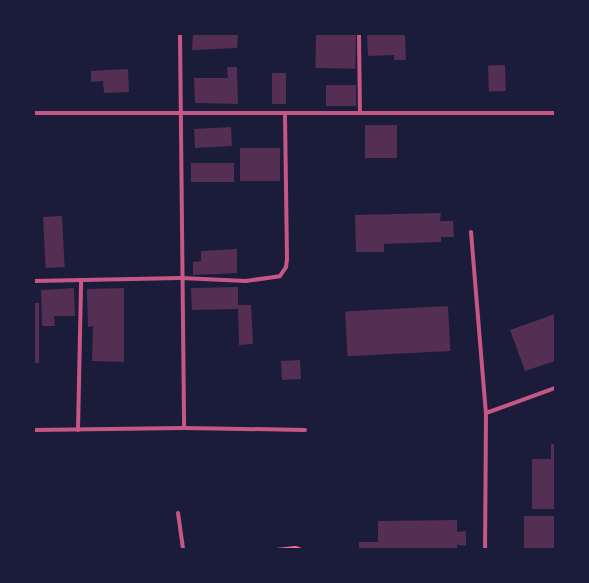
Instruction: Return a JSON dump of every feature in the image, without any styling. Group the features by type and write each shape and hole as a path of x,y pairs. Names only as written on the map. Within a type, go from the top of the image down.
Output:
{"street":[{"path":"180,34 182,114 181,278 184,428"},
{"path":"359,34 360,112"},
{"path":"34,113 555,113"},
{"path":"34,281 181,278 246,281 274,279 284,272 287,259 285,114"},
{"path":"471,232 486,412 484,549"},
{"path":"78,430 81,281"},
{"path":"486,412 555,388"},
{"path":"34,430 184,428 305,430"},
{"path":"178,513 183,549"}],"path":[{"path":"276,549 301,549"}],"building":[{"path":"193,34 238,34 237,48 192,50"},
{"path":"316,34 356,35 355,69 315,68"},
{"path":"367,34 405,34 406,60 394,60 394,55 368,56"},
{"path":"505,65 506,91 489,92 488,66"},
{"path":"227,67 237,67 238,104 195,103 194,78 228,78"},
{"path":"128,69 129,92 104,93 103,81 91,82 91,71"},
{"path":"272,73 286,73 286,104 272,104"},
{"path":"326,85 356,85 356,106 326,106"},
{"path":"365,125 397,125 397,158 365,158"},
{"path":"231,127 232,146 195,148 194,129"},
{"path":"240,148 280,148 280,181 240,181"},
{"path":"191,163 234,163 234,182 191,182"},
{"path":"441,213 440,221 453,221 454,237 441,237 441,242 384,244 384,252 356,252 355,215"},
{"path":"62,216 65,267 46,268 43,217"},
{"path":"237,249 237,273 193,275 193,262 201,261 201,251"},
{"path":"238,287 238,305 251,305 253,344 239,345 238,309 192,310 191,288"},
{"path":"74,288 75,316 54,316 55,326 42,326 41,290"},
{"path":"124,288 124,362 92,361 93,326 88,327 87,289"},
{"path":"34,303 39,303 39,363 34,363"},
{"path":"448,306 450,351 347,356 345,311"},
{"path":"555,314 555,361 525,371 510,330"},
{"path":"300,360 301,379 282,380 281,361"},
{"path":"551,444 555,444 555,509 532,509 532,459 551,459"},
{"path":"524,516 555,516 555,549 524,549"},
{"path":"457,520 457,532 466,531 466,546 457,545 457,549 359,549 359,542 378,542 378,521"}]}
